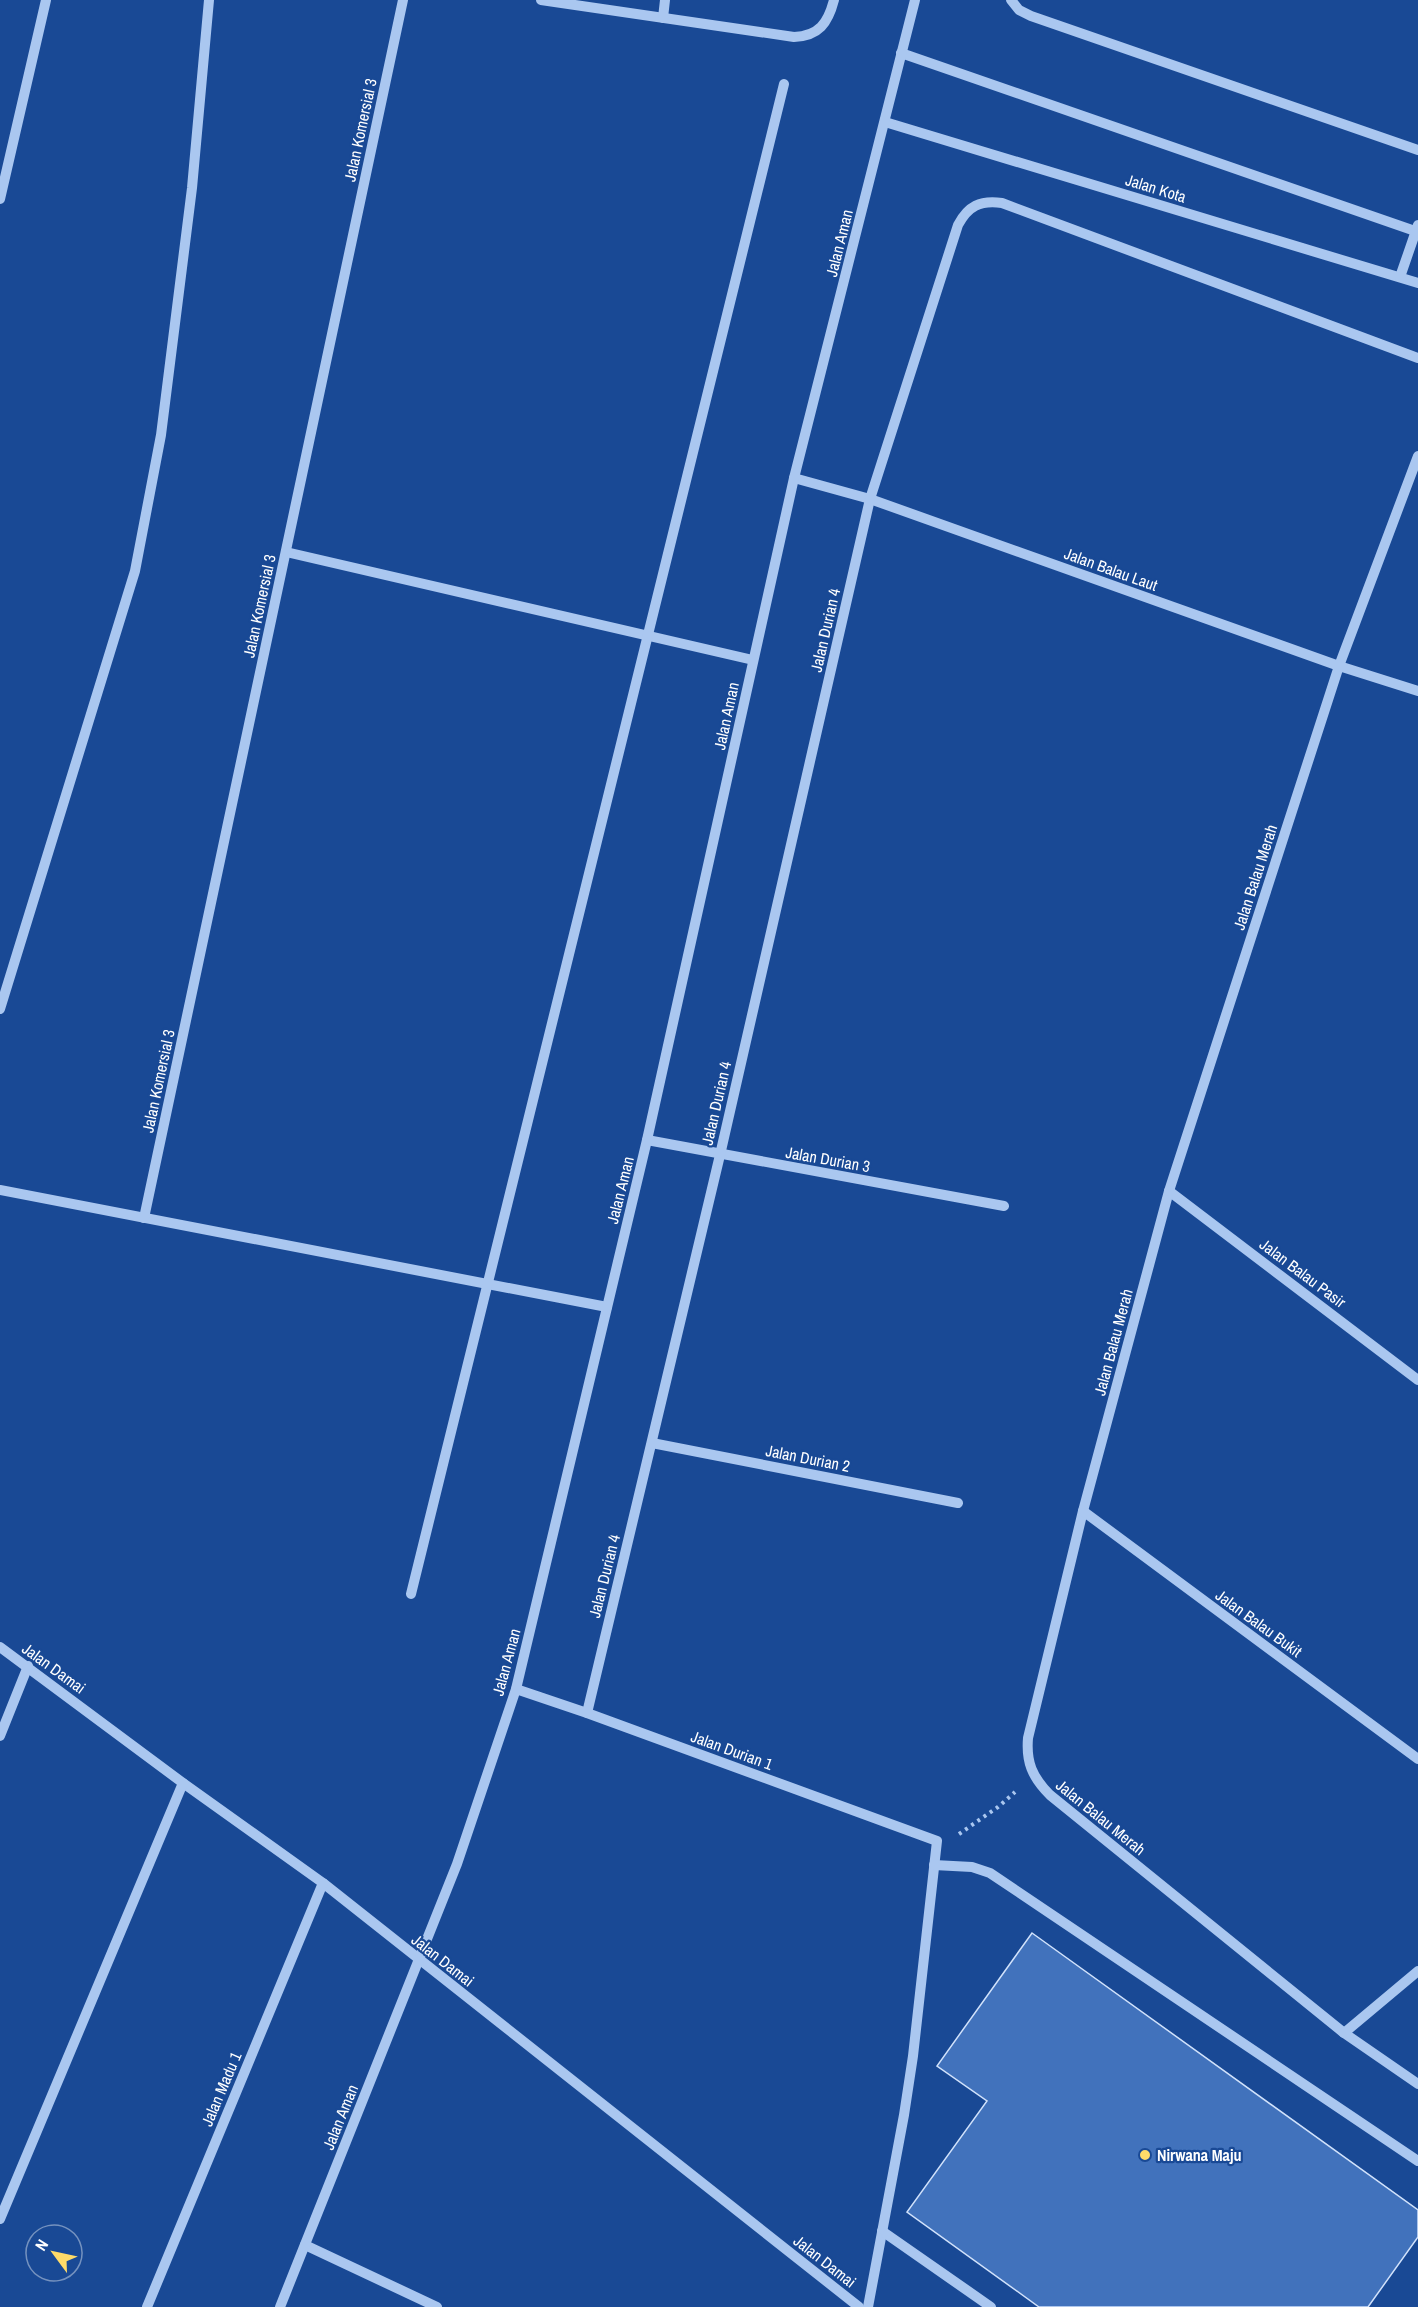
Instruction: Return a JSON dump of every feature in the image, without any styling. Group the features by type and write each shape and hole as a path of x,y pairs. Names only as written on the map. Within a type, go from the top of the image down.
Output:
{"street":[{"path":"0,199 46,0"},
{"path":"0,1009 135,571 161,435 192,188 209,0"},
{"name":"Jalan Komersial 3","path":"144,1218 403,0"},
{"path":"541,0 794,37 806,37 817,32 831,13 834,0"},
{"path":"663,18 665,0"},
{"name":"Jalan Aman","path":"280,2307 457,1864 516,1689 647,1140 794,477 915,0"},
{"path":"1011,0 1019,10 1031,16 1418,150"},
{"path":"901,53 1417,229 1401,277"},
{"path":"411,1594 784,84"},
{"name":"Jalan Kota","path":"885,122 1418,283"},
{"name":"Jalan Durian 4","path":"587,1713 720,1155 870,499 958,225 965,213 975,205 988,201 1002,203 1418,358"},
{"name":"Jalan Balau Merah","path":"1418,456 1339,666 1169,1191 1083,1511 1028,1738 1027,1756 1030,1767 1041,1786 1050,1795 1344,2033 1418,2084"},
{"name":"Jalan Balau Laut","path":"794,477 870,499 1339,666 1418,691"},
{"path":"286,552 753,660"},
{"name":"Jalan Durian 3","path":"647,1140 1004,1206"},
{"path":"0,1190 607,1306"},
{"name":"Jalan Balau Pasir","path":"1169,1191 1418,1380"},
{"name":"Jalan Durian 2","path":"652,1443 958,1503"},
{"name":"Jalan Balau Bukit","path":"1083,1511 1418,1759"},
{"name":"Jalan Damai","path":"0,1647 183,1783 323,1883 859,2307"},
{"path":"0,1736 28,1666"},
{"name":"Jalan Durian 1","path":"516,1689 937,1841 934,1865"},
{"path":"0,2218 183,1783"},
{"path":"868,2307 913,2056 934,1865 972,1867 990,1873 1418,2161"},
{"name":"Jalan Madu 1","path":"147,2307 323,1883"},
{"path":"1344,2033 1418,1971"},
{"path":"882,2231 991,2307"},
{"path":"305,2245 437,2307"}],"path":[{"path":"966,1831 998,1808"}],"building":[{"name":"Nirwana Maju","path":"1032,1933 1418,2210 1418,2237 1368,2307 1039,2307 907,2212 987,2101 937,2066"}],"place":[{"name":"Nirwana Maju","path":"1145,2155"}]}
